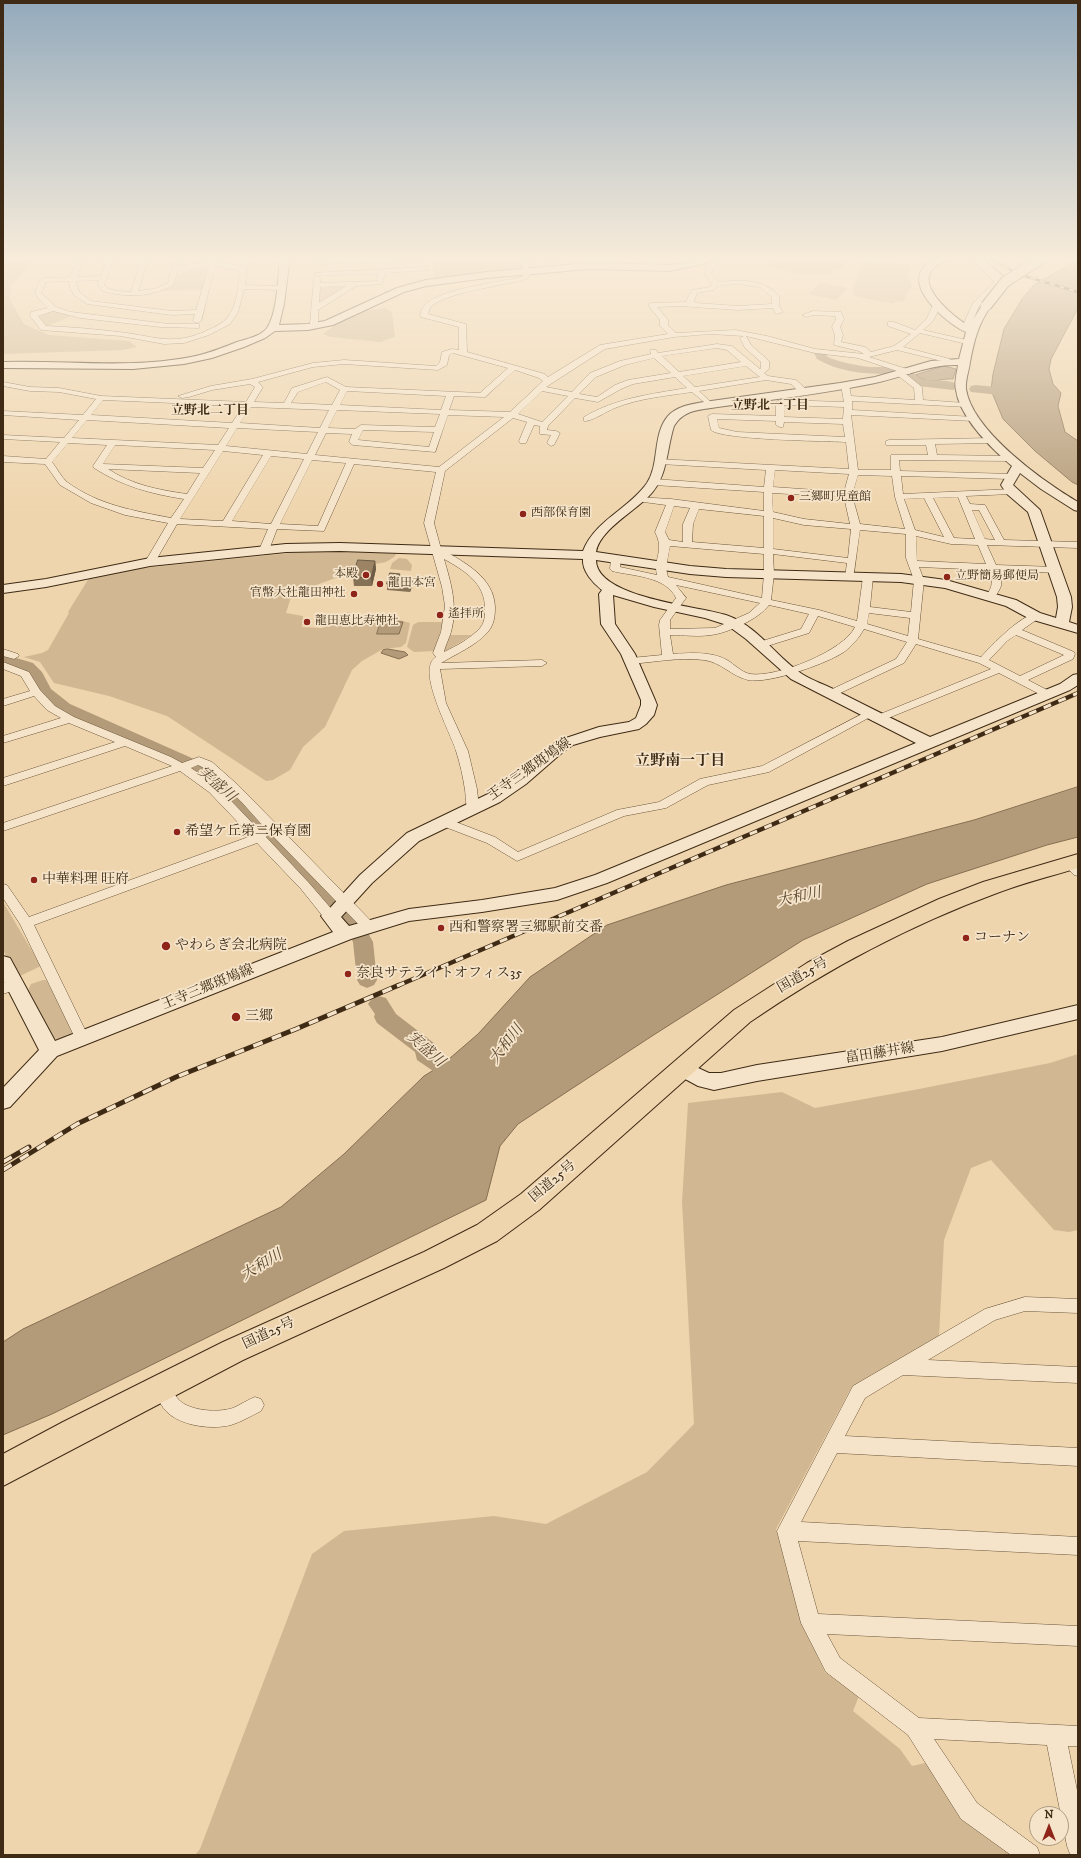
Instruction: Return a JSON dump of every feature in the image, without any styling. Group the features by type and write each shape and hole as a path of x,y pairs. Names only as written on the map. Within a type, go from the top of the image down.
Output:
{"highway":[{"name":"国道25号","path":"3,1471 233,1351 440,1257 487,1233 530,1202 578,1162 753,1008 777,992 832,960 947,904 991,887 1075,865"}],"street":[{"path":"3,364 32,363 143,365 177,362 247,343"},
{"path":"462,343 464,353"},
{"path":"443,657 438,653 446,632 450,606 429,523 441,470 512,415 547,381 603,347 630,343"},
{"path":"643,343 710,405"},
{"path":"746,343 765,362 763,375"},
{"path":"784,343 815,351 859,356 904,372 918,387 919,402"},
{"path":"837,343 862,349 870,354"},
{"path":"859,356 897,348 904,343"},
{"path":"968,343 961,389 965,405 974,419 1014,466 1078,506"},
{"path":"551,443 556,433 543,432 544,425 593,375 630,360 718,346 729,348 763,375"},
{"path":"897,348 947,361 965,362"},
{"path":"139,399 143,394 189,395 211,388 252,381 313,365 344,362 438,368 444,363 446,352 452,351 464,353 542,376 547,381"},
{"path":"929,742 873,716 788,670 736,624 720,617 629,596 610,590 596,578 589,564 588,555 589,548 602,529 639,499 654,482 669,423 673,417 686,410 710,405 846,385 947,361"},
{"path":"598,400 618,387 631,382 748,363"},
{"path":"286,406 295,390 327,379 344,389 450,395 482,395 513,368"},
{"path":"587,419 615,404 634,399 763,375 793,382 803,391"},
{"path":"150,562 174,521 259,387 252,381"},
{"path":"3,384 30,389 60,390 101,398 512,415 544,425"},
{"path":"846,385 848,422 854,472 848,495 856,528 850,577"},
{"path":"541,388 615,404"},
{"path":"264,550 274,526 344,389"},
{"path":"438,430 361,427 357,432 354,442 432,450 450,395"},
{"path":"48,462 101,398"},
{"path":"780,436 780,402 847,405 974,419"},
{"path":"847,405 919,402 965,405"},
{"path":"3,413 357,432"},
{"path":"848,422 712,416 715,430 737,434 850,440"},
{"path":"523,441 532,421"},
{"path":"3,437 220,448 441,470"},
{"path":"889,443 993,441"},
{"path":"930,442 933,457"},
{"path":"96,466 112,443"},
{"path":"226,523 268,453"},
{"path":"830,694 900,661 913,640 920,580 911,558 911,532 898,497 894,457 933,457 1014,466"},
{"path":"3,459 48,462"},
{"path":"660,461 895,474 1014,466"},
{"path":"48,462 63,483 94,502 128,513 174,521 321,529 351,462"},
{"path":"96,466 206,471"},
{"path":"96,466 114,478 150,491 190,497"},
{"path":"1014,466 1007,485 1011,491 1034,510 1056,570 1064,597 1065,607 1061,624"},
{"path":"665,632 711,632 736,624 757,612 766,602 768,574 768,490 771,467"},
{"path":"654,482 848,495"},
{"path":"898,497 1011,491"},
{"path":"961,494 998,581 997,587 991,596"},
{"path":"927,495 951,541"},
{"path":"639,499 769,514 804,522 911,532 951,541 1078,545"},
{"path":"668,658 665,620 681,598 680,593 661,575 665,543 660,532 671,502"},
{"path":"686,545 688,524 696,505"},
{"path":"966,507 982,507 1001,543"},
{"path":"665,543 768,551 852,561"},
{"path":"3,589 46,583 150,562 264,550 340,547 588,555 690,570 920,580 946,584 991,596 1011,603 1035,616 1078,629"},
{"path":"437,551 457,562 482,584 487,590 490,600 490,618 488,625 465,644 436,662 434,666 440,703 462,751 472,790 473,808"},
{"path":"616,559 615,569 815,612 983,661 1047,694"},
{"path":"914,564 1056,570"},
{"path":"631,661 693,656 714,658 725,662 743,675 754,678 788,670 829,656 850,642 861,625 868,577"},
{"name":"王寺三郷斑鳩線","path":"338,909 366,879 413,837 494,798 520,780 558,748 568,742 599,732 634,726 641,721 646,715 649,705 631,661 608,624 606,594 610,590"},
{"path":"864,609 916,616"},
{"path":"760,645 805,631 815,612"},
{"path":"983,661 1003,639 1035,616"},
{"path":"1014,630 1070,654 1069,658 1020,680"},
{"path":"4,658 25,674 36,692 51,708 70,719 184,766 213,790 260,836 305,886 338,909 356,930"},
{"path":"434,666 542,664"},
{"path":"444,822 491,840 517,857 620,814 662,805 704,782 765,769 873,716 998,670"},
{"name":"王寺三郷斑鳩線","path":"3,1101 50,1051 356,930 409,915 482,906 557,894 601,879 1065,687 1078,678"},
{"path":"3,703 36,692"},
{"path":"3,740 70,719"},
{"path":"3,782 126,742"},
{"path":"3,827 199,761 208,765 234,788 272,828 356,930"},
{"path":"26,923 260,836 272,828"},
{"path":"3,888 26,923 82,1038"},
{"path":"3,963 9,987 50,1051"},
{"name":"畠田藤井線","path":"683,1069 705,1080 714,1082 721,1081 757,1072 917,1049 1078,1012"},
{"path":"1029,1855 970,1811 916,1728 833,1665 811,1623 786,1532 859,1392 991,1314 1025,1304 1078,1306"},
{"path":"902,1367 1078,1375"},
{"path":"162,1387 172,1406 182,1412 196,1416 214,1418 230,1417 255,1405"},
{"path":"831,1444 1078,1457"},
{"path":"786,1532 1078,1546"},
{"path":"811,1623 1078,1636"},
{"path":"916,1728 1078,1736"},
{"path":"1055,1735 1078,1846"}],"shaded area":[{"path":"3,343 131,343 137,347 123,350 3,354"},
{"path":"310,551 397,553 386,562 359,567 341,576 292,594 286,613 303,616 302,627 321,628 332,625 348,612 351,613 347,623 350,624 375,623 377,616 381,615 410,623 406,643 401,647 383,649 362,661 352,670 325,727 303,747 290,770 273,780 266,781 167,716 109,696 54,683 40,662 24,657 48,650 69,613 68,612 89,578 143,568"},
{"path":"399,558 407,559 412,565 411,571 390,569 392,563"},
{"path":"418,622 443,622 435,651 414,652 407,647 413,625"},
{"path":"448,635 472,635 447,650 441,650"},
{"path":"3,902 41,966 20,976 17,974 3,950"},
{"path":"46,980 78,1035 61,1040 53,1038 27,992 31,984"},
{"path":"1078,1054 1078,1230 1069,1232 1054,1230 991,1160 971,1168 944,1240 939,1337 851,1388 776,1529 803,1626 825,1672 859,1696 853,1711 900,1749 912,1766 930,1762 1017,1855 195,1855 200,1849 312,1554 344,1531 494,1516 546,1524 647,1472 694,1424 682,1202 688,1103 782,1092 815,1108 1050,1063"}],"water":[{"path":"1001,343 1060,343 1051,359 1049,369 1053,384 1061,393 1058,406 1065,432 1078,441 1078,485 1072,482 1035,451 1003,419 991,390 993,374"},
{"path":"944,366 956,369 953,379 930,381 916,375"},
{"path":"381,621 403,622 399,634 377,634"},
{"path":"388,649 405,652 408,655 399,659 381,653 383,650"},
{"name":"大和川","path":"1078,787 1078,837 1047,845 927,884 803,940 652,1036 518,1124 500,1146 486,1200 52,1414 3,1435 3,1342 23,1329 281,1207 344,1154 424,1076 442,1065 478,1034 530,977 607,925 726,885 974,820"}],"building":[{"path":"358,560 375,561 371,578 353,577"},
{"path":"390,573 413,578 410,587 387,584"}],"waterway":[{"path":"820,353 821,357 826,360 855,369 866,371 893,371"},
{"path":"908,374 918,382 953,386"},
{"path":"975,389 1019,393"},
{"name":"実盛川","path":"3,659 27,666 34,672 44,692 64,708 197,767 237,803 352,921 363,942 367,980"},
{"name":"実盛川","path":"379,1004 386,1013 385,1017 427,1050 425,1054 447,1069 454,1077 462,1080"}],"railway":[{"path":"397,986 1078,693"},
{"path":"3,1170 77,1124 176,1077 296,1029 399,985"},
{"path":"3,1162 29,1147"}],"place":[{"name":"三郷町児童館","path":"791,498"},
{"name":"西部保育園","path":"523,514"},
{"name":"本殿","path":"366,575"},
{"name":"立野簡易郵便局","path":"947,577"},
{"name":"龍田本宮","path":"380,584"},
{"name":"官幣大社龍田神社","path":"354,594"},
{"name":"遙拝所","path":"440,615"},
{"name":"龍田恵比寿神社","path":"307,622"},
{"name":"希望ケ丘第二保育園","path":"177,832"},
{"name":"中華料理 旺府","path":"34,880"},
{"name":"西和警察署三郷駅前交番","path":"441,928"},
{"name":"コーナン","path":"966,938"},
{"name":"やわらぎ会北病院","path":"166,946"},
{"name":"奈良サテライトオフィス35","path":"348,974"},
{"name":"三郷","path":"236,1017"}],"district":[{"name":"立野北一丁目","path":"770,406"},
{"name":"立野北二丁目","path":"210,411"},
{"name":"立野南一丁目","path":"680,762"}]}
